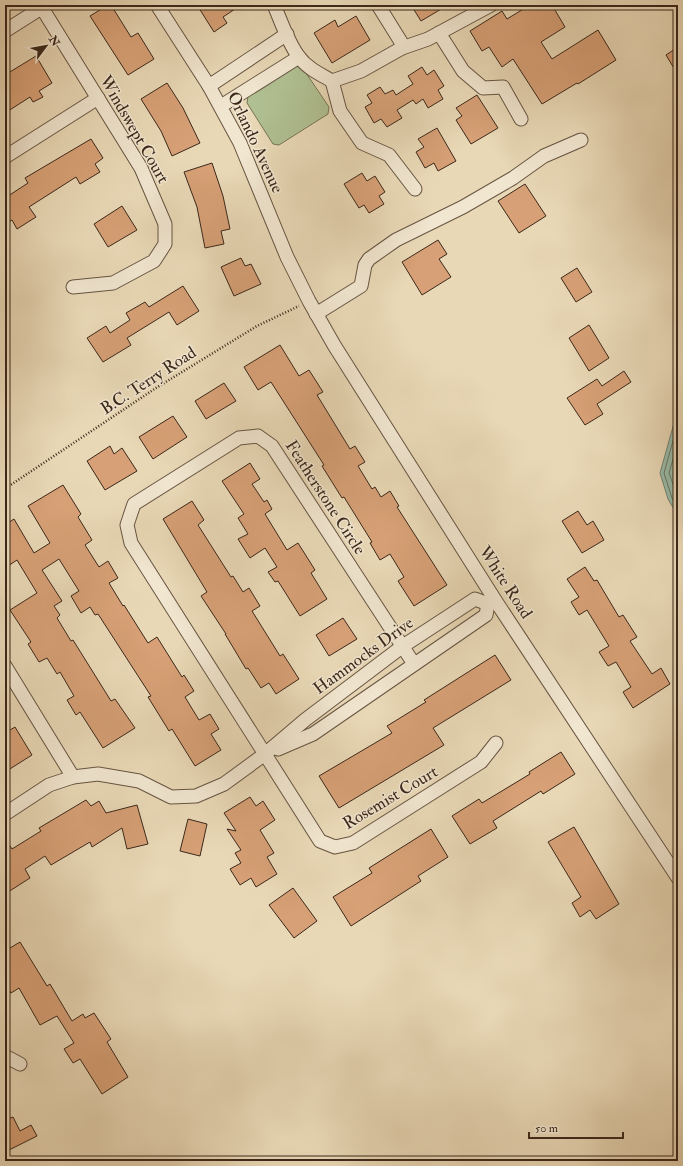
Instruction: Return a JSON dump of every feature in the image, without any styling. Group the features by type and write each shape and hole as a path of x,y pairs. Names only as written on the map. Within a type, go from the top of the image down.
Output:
{"street":[{"name":"Orlando Avenue","path":"157,5 221,106 240,143 286,257 309,301"},
{"path":"274,5 299,57 316,72 332,80 362,72 402,48 428,39 491,5"},
{"path":"378,5 398,37 402,48"},
{"path":"5,31 44,6"},
{"name":"Windswept Court","path":"44,6 141,168 165,224 165,244 154,261 113,283 73,287"},
{"path":"439,33 463,71 483,88 503,87 520,119"},
{"path":"209,86 287,34"},
{"path":"221,106 299,57"},
{"path":"332,80 340,111 362,143 389,155 415,189"},
{"path":"5,157 98,98"},
{"path":"316,314 361,286 365,265 369,259 396,240 463,207 520,174 544,156 581,140"},
{"name":"White Road","path":"309,301 492,602 678,878"},
{"name":"Featherstone Circle","path":"265,754 131,543 127,525 134,504 239,438 258,436 272,446 414,664"},
{"name":"Hammocks Drive","path":"5,814 49,785 73,777 98,774 138,781 171,797 196,796 224,784 265,754 305,720 403,646 475,599 492,602 486,615 313,734 265,754"},
{"path":"5,666 73,777"},
{"name":"Rosemist Court","path":"265,754 320,841 335,847 353,843 481,762 496,743"},
{"path":"5,1056 20,1064"}],"path":[{"name":"B.C. Terry Road","path":"6,488 176,376 257,326 309,301"}],"shaded area":[{"path":"295,66 302,67 329,107 328,114 279,145 273,144 247,103 248,96"}],"water":[{"path":"678,379 678,516 668,499 660,473 676,416"}],"building":[{"path":"108,5 111,5 131,37 138,33 154,59 128,75 90,16"},
{"path":"197,5 241,5 223,17 227,23 214,32"},
{"path":"411,5 448,5 421,21"},
{"path":"522,5 552,5 565,27 541,42 552,59 598,30 616,60 578,84 577,83 542,104 513,59 502,67 489,47 482,51 470,31 502,11 507,19 525,8"},
{"path":"356,16 370,40 332,63 314,33 335,20 338,27"},
{"path":"678,47 678,75 666,55"},
{"path":"36,56 52,83 39,91 43,97 33,102 30,97 5,113 5,75"},
{"path":"422,67 427,75 434,70 444,86 438,90 443,99 428,108 423,99 416,104 413,100 397,110 402,118 387,127 381,119 374,123 365,107 372,103 367,95 380,87 385,94 393,90 396,95 413,84 408,76"},
{"path":"167,83 183,108 200,143 172,156 161,131 141,99"},
{"path":"477,95 498,128 471,144 456,120 462,116 456,108"},
{"path":"437,128 456,161 438,171 434,163 425,168 416,152 424,147 418,139"},
{"path":"91,139 103,158 95,164 100,172 80,184 76,177 29,207 36,217 17,229 12,220 5,225 5,198 28,183 25,178"},
{"path":"212,163 223,196 230,229 221,231 224,244 205,248 197,207 184,172"},
{"path":"362,173 367,181 375,176 385,192 379,196 384,204 369,213 364,205 359,208 344,184"},
{"path":"525,184 546,216 519,233 498,201"},
{"path":"122,206 137,230 108,247 94,224"},
{"path":"438,240 447,254 439,259 451,277 422,295 402,262"},
{"path":"241,258 245,266 251,264 261,284 234,296 221,267"},
{"path":"577,268 592,292 576,302 561,278"},
{"path":"183,286 199,311 177,325 169,312 127,338 131,345 103,362 87,338 106,326 110,333 130,320 126,313 145,302 149,307"},
{"path":"589,325 609,358 589,371 569,338"},
{"path":"280,345 299,376 309,370 323,392 317,395 350,449 355,446 365,462 358,466 372,489 375,487 381,497 390,491 399,506 397,507 447,585 414,606 398,581 404,577 390,554 380,560 370,543 372,542 344,497 342,498 322,466 324,465 271,382 258,390 244,367"},
{"path":"624,371 631,382 597,404 603,414 585,425 567,398 597,379 602,386"},
{"path":"224,383 236,401 206,419 195,401"},
{"path":"173,416 187,437 153,459 139,437"},
{"path":"110,446 114,454 122,448 137,471 105,490 87,461"},
{"path":"250,463 260,479 252,484 264,502 267,500 272,509 265,514 287,550 298,543 315,570 311,573 327,599 300,616 278,581 275,582 268,572 277,567 265,548 250,558 238,539 248,534 238,518 244,514 222,481"},
{"path":"63,485 81,514 78,517 92,540 85,545 99,567 108,561 118,578 109,583 123,606 124,605 148,643 157,637 182,677 184,675 194,691 185,697 199,720 210,714 219,729 211,734 221,750 195,766 172,729 169,731 148,697 151,696 98,614 95,615 90,607 81,613 71,596 79,591 59,559 42,570 62,601 54,606 60,615 57,618 71,641 73,640 111,701 115,699 135,728 103,748 80,712 76,715 67,700 74,696 60,672 57,674 47,658 39,662 28,644 31,642 10,610 37,593 17,560 5,568 5,525 14,519 34,553 50,543 28,506"},
{"path":"192,501 204,520 198,525 231,577 233,576 243,592 249,588 260,606 252,611 280,656 283,654 299,679 276,694 269,683 261,688 248,668 246,669 226,634 201,596 207,592 163,519"},
{"path":"578,511 587,525 593,521 604,540 582,553 562,521"},
{"path":"585,567 594,581 597,580 619,617 623,615 637,637 630,641 652,674 661,668 670,684 633,708 623,692 631,687 616,662 608,666 599,652 609,646 587,610 579,615 571,602 579,597 567,579"},
{"path":"343,618 357,639 329,656 316,635"},
{"path":"495,655 511,680 433,728 444,745 339,808 319,776 392,733 387,726 426,702 424,700"},
{"path":"15,727 32,755 5,772 5,733"},
{"path":"561,752 575,774 543,794 541,791 493,821 497,828 470,844 452,816 479,799 482,803 530,774 529,772"},
{"path":"250,797 256,806 263,801 275,820 260,830 274,853 267,857 277,874 256,887 251,878 240,885 230,869 241,863 235,853 241,850 227,829 236,831 224,813"},
{"path":"86,800 91,806 99,801 106,813 137,805 148,844 127,849 122,828 92,847 90,842 51,865 45,856 25,869 30,878 5,894 5,838 12,849 41,831 39,828"},
{"path":"188,819 207,824 200,856 180,851"},
{"path":"574,827 619,904 596,919 590,910 580,917 572,903 581,897 548,842"},
{"path":"431,829 448,857 418,876 421,881 351,926 333,897 372,873 369,868"},
{"path":"293,888 317,921 294,938 269,905"},
{"path":"20,942 47,986 50,984 72,1021 83,1014 85,1018 94,1013 111,1039 107,1042 128,1077 102,1094 80,1059 73,1063 64,1049 74,1043 57,1016 40,1025 19,988 11,993 5,983 5,951"},
{"path":"13,1117 20,1131 31,1125 37,1136 5,1152 5,1120"}]}
